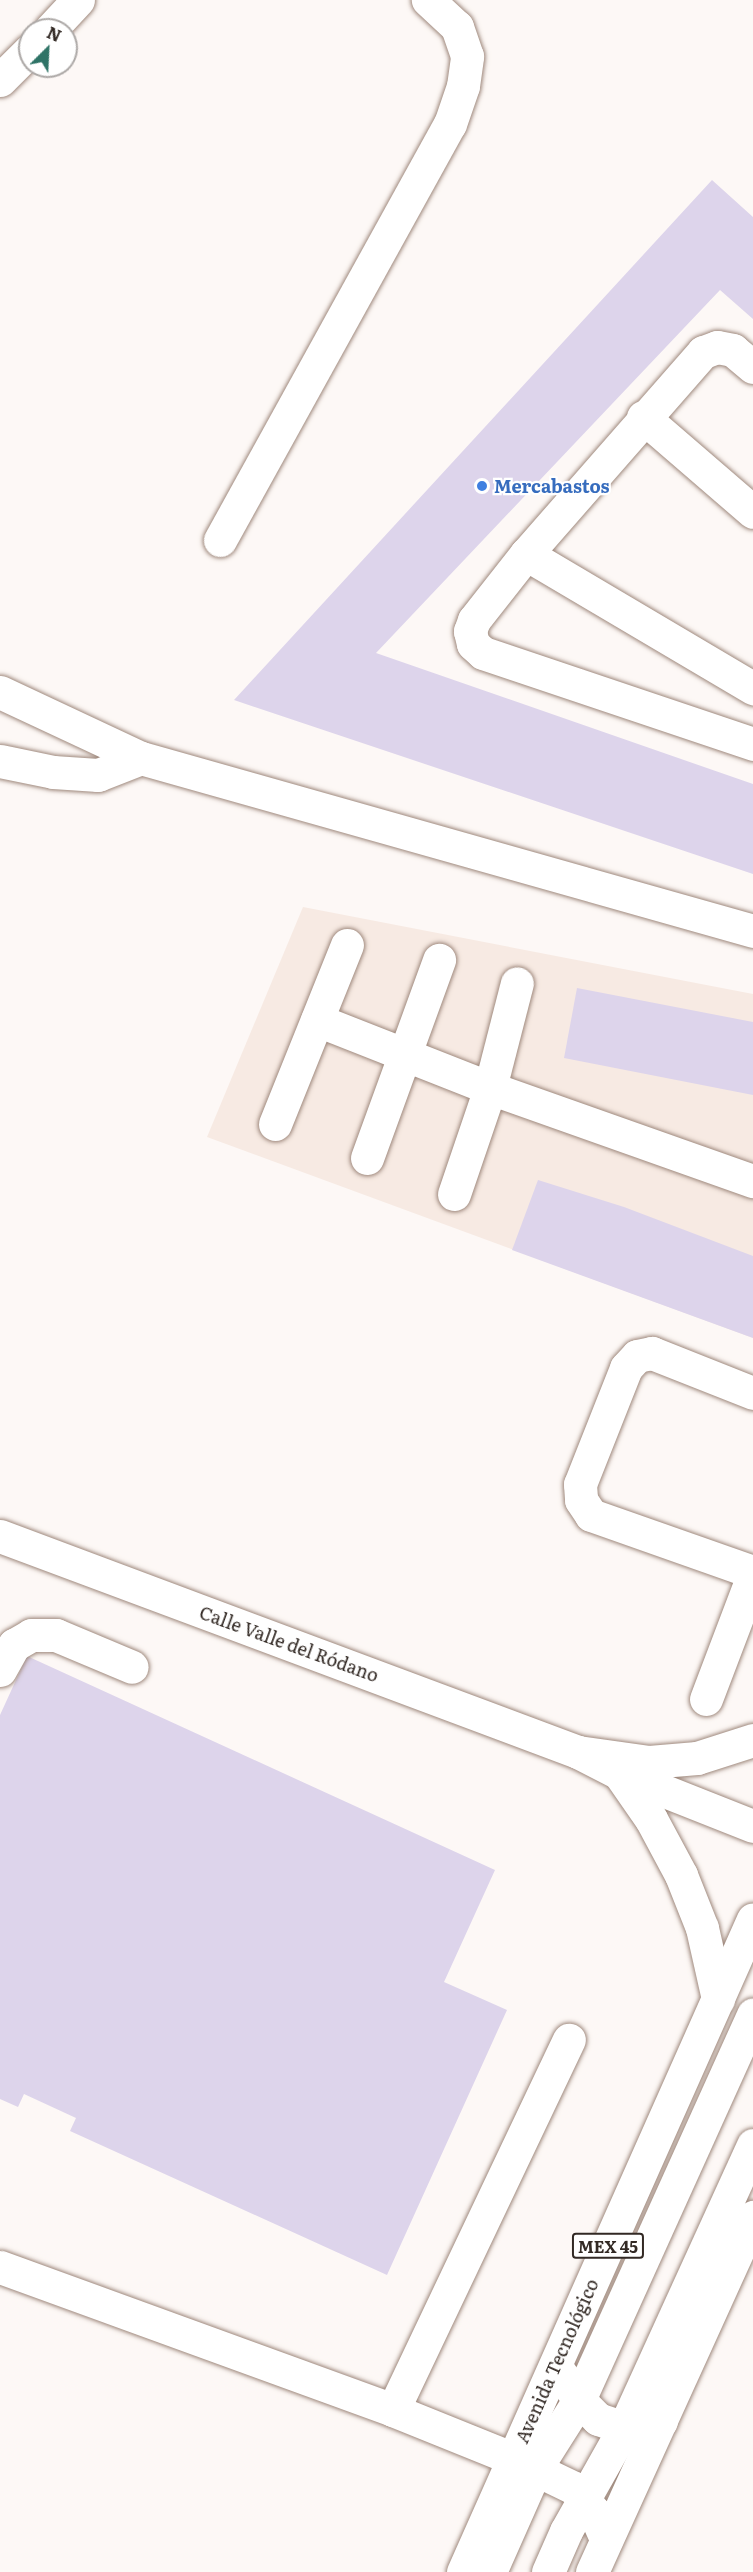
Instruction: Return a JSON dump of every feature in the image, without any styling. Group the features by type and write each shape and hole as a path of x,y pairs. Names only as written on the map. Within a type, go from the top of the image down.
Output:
{"main road":[{"path":"220,540 450,123 463,86 467,56 457,27 428,0"},
{"path":"0,80 18,62"},
{"path":"753,367 733,350 717,348 703,352 525,554 474,620 470,631 473,644 483,653 753,744"},
{"path":"644,417 753,512"},
{"path":"525,554 753,688"},
{"path":"0,692 141,758 753,931"},
{"path":"0,761 53,772 98,775 141,758"},
{"path":"275,1124 347,945"},
{"path":"367,1158 439,960"},
{"path":"454,1194 490,1088 518,983"},
{"path":"317,1020 490,1088 753,1181"},
{"path":"706,1699 753,1573 591,1515 581,1500 580,1484 626,1368 637,1356 652,1353 753,1393"},
{"name":"Calle Valle del Ródano","path":"0,1536 578,1752"},
{"path":"0,1670 14,1645 31,1635 56,1635 132,1667"},
{"path":"578,1752 649,1762 697,1758 753,1740"},
{"path":"578,1752 619,1773 753,1826"},
{"path":"619,1773 651,1819 681,1875 702,1928 718,1999"},
{"name":"Avenida Tecnológico","path":"463,2572 525,2464 556,2367 753,1919"},
{"path":"490,2572 525,2464 579,2400 753,2014"},
{"path":"393,2410 569,2040"},
{"path":"548,2572 624,2428 753,2145"},
{"path":"592,2572 753,2217"},
{"path":"0,2267 393,2410 525,2464 574,2488 594,2512 606,2539"},
{"path":"556,2367 579,2400 598,2419 624,2428 640,2428 661,2421"}],"shaded area":[{"path":"303,907 753,994 753,1338 207,1137"}],"building":[{"name":"Mercabastos","path":"712,180 753,217 753,319 720,290 376,653 753,784 753,874 234,700"},
{"path":"577,988 753,1022 753,1095 564,1058"},
{"path":"538,1180 624,1207 753,1256 753,1338 512,1250"},
{"path":"27,1656 495,1870 444,1982 507,2010 387,2275 70,2131 76,2118 24,2094 18,2107 0,2099 0,1715"}],"place":[{"name":"Mercabastos","path":"482,486"}]}
